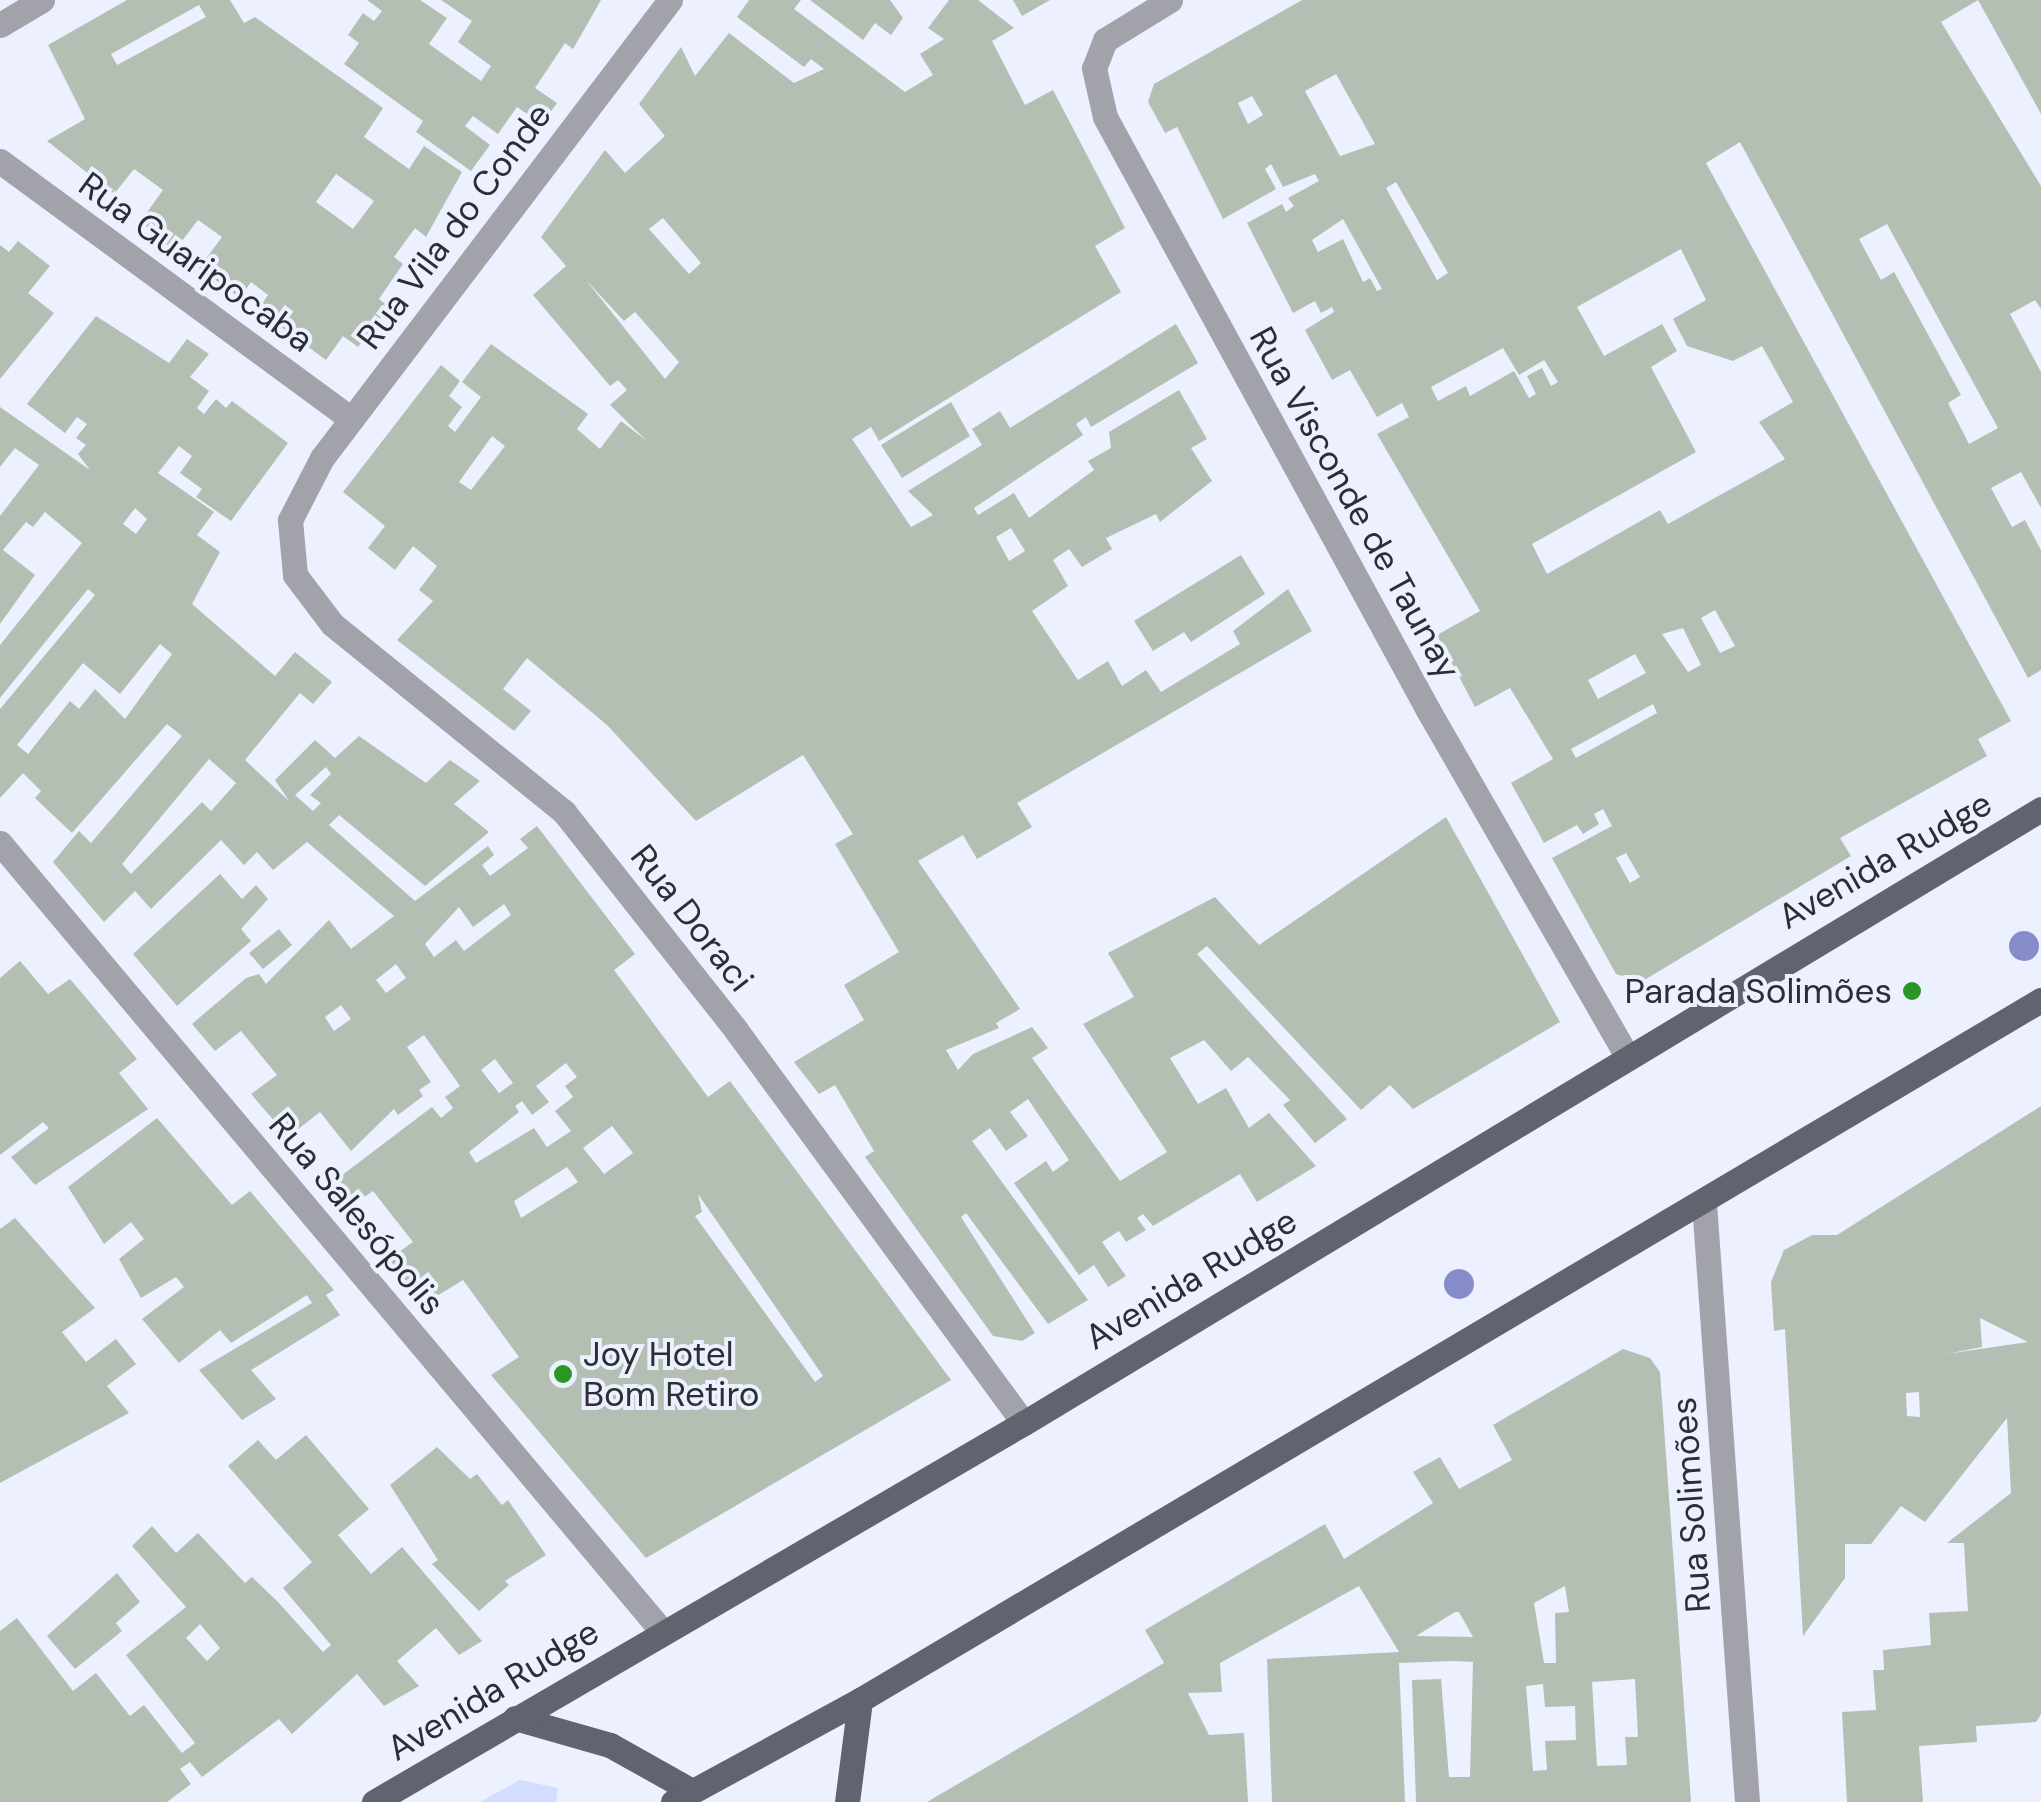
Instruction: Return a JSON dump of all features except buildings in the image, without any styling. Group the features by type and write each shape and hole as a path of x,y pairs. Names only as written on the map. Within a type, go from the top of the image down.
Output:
{"main road":[{"name":"Avenida Rudge","path":"374,1802 661,1630 1024,1423 1626,1054 2041,810"},
{"path":"515,1718 610,1745 682,1796 860,1700 2041,1000"},
{"path":"846,1802 860,1700"}],"street":[{"path":"0,25 42,0"},
{"name":"Rua Vila do Conde","path":"297,498 351,418 670,0"},
{"name":"Rua Visconde de Taunay","path":"1170,0 1105,40 1094,68 1105,117 1428,710 1626,1054"},
{"name":"Rua Guaripocaba","path":"0,161 351,418"},
{"name":"Rua Doraci","path":"297,498 289,546 308,598 564,812 736,1030 1024,1423"},
{"name":"Rua Salesópolis","path":"0,843 661,1630"},
{"name":"Rua Solimões","path":"1704,1203 1747,1802"}],"shaded area":[{"path":"520,1780 558,1788 556,1802 480,1802"}],"place":[{"name":"Parada Solimões","path":"1912,991"},
{"name":"Joy Hotel Bom Retiro","path":"563,1374"}]}
